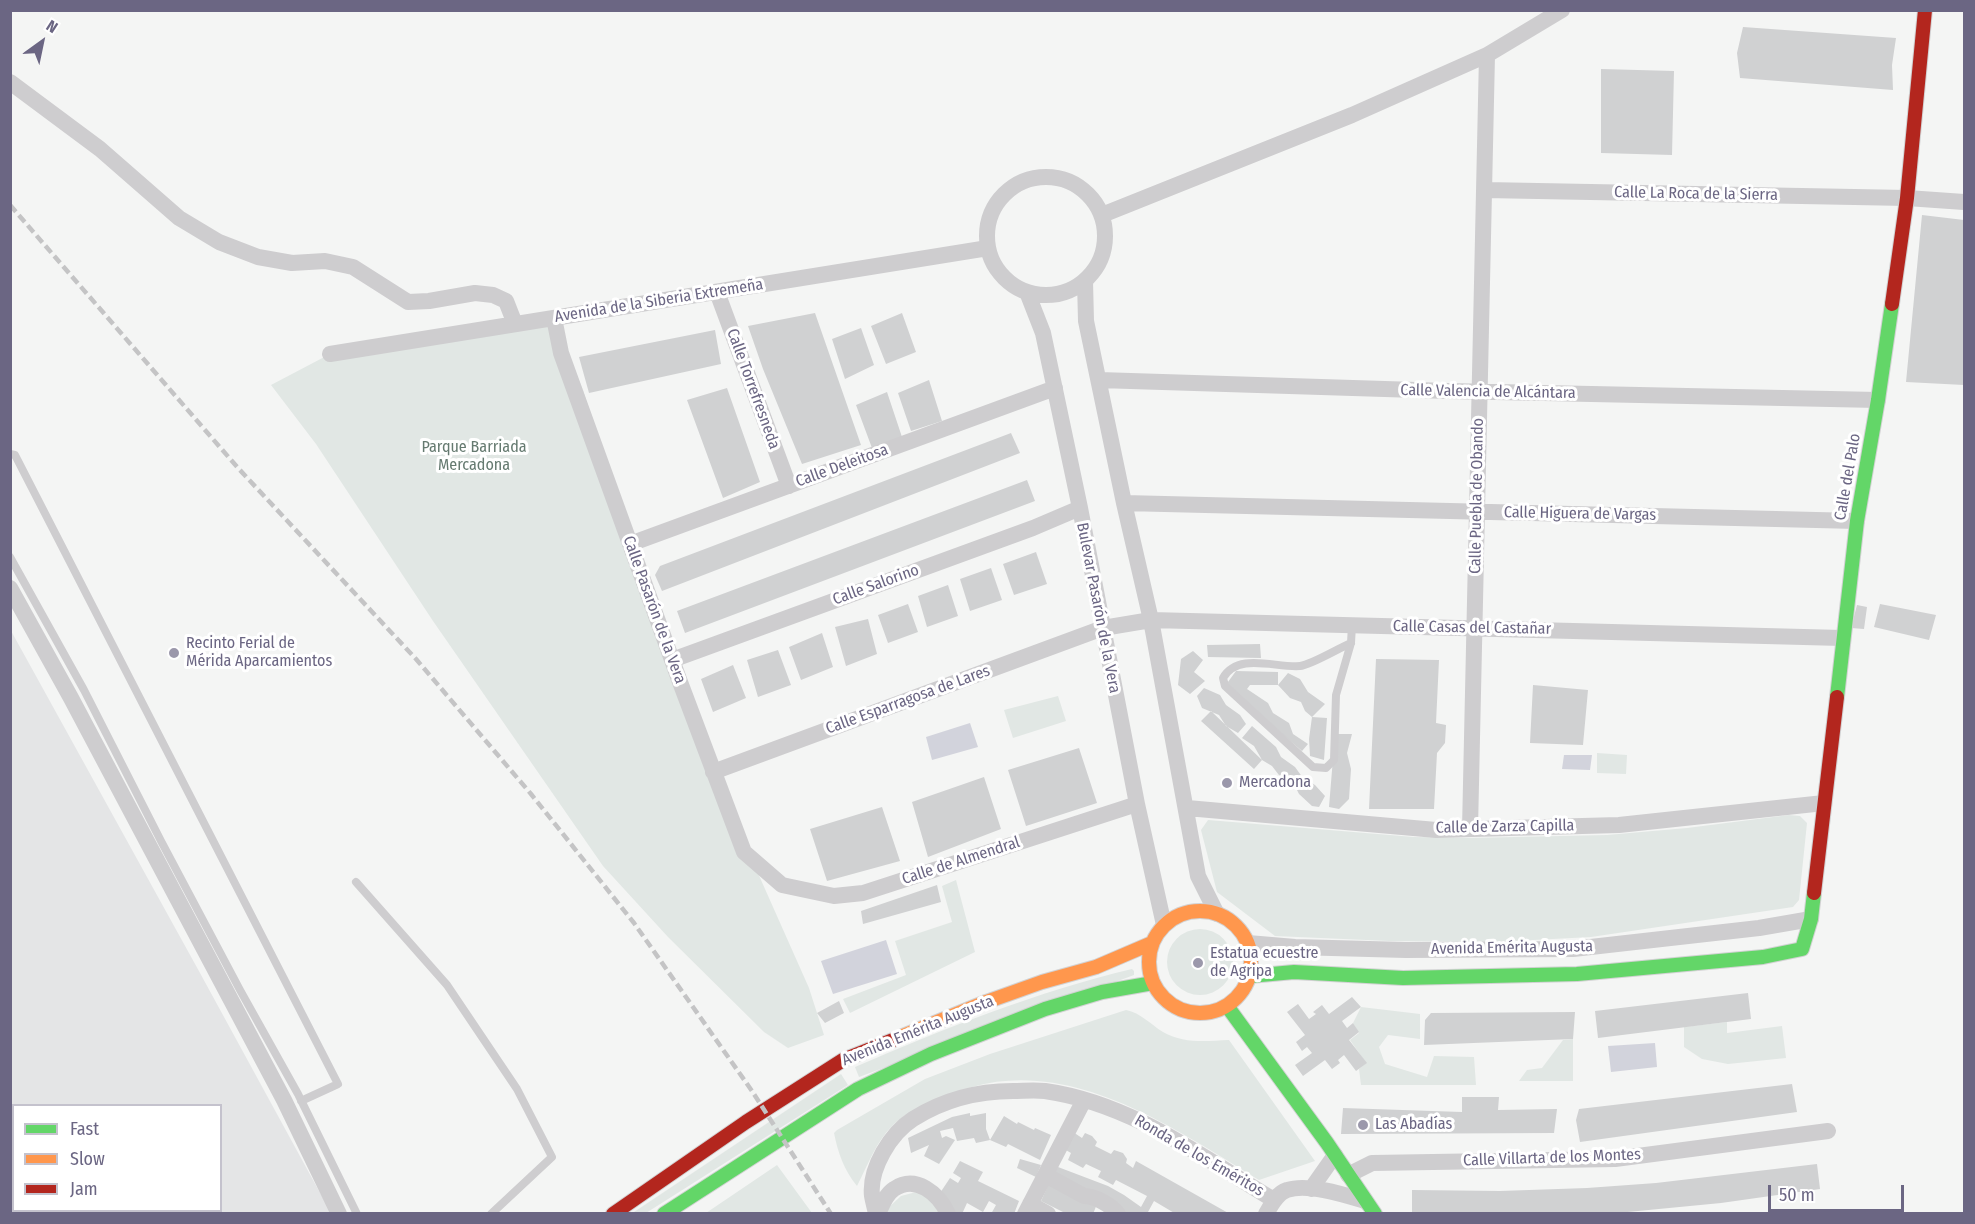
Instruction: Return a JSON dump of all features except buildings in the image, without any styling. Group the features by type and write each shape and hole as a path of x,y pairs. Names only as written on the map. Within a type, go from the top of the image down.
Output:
{"main road":[{"name":"Calle del Palo","path":"1802,950 1811,919 1857,521 1878,400 1906,198 1925,10"},
{"path":"1203,911 1217,914 1236,925 1248,943 1252,959 1250,976 1245,988 1227,1006 1214,1012 1200,1014 1185,1012 1161,996 1153,983 1149,963 1152,943 1164,925 1176,917 1189,912 1203,911"},
{"name":"Avenida Emérita Augusta","path":"613,1214 746,1122 843,1060 986,1002 1042,982 1096,967 1152,943"},
{"name":"Avenida Emérita Augusta","path":"1250,976 1294,972 1403,978 1577,974 1763,957 1802,950"},
{"name":"Avenida Emérita Augusta","path":"664,1214 858,1089 931,1054 1045,1009 1102,992 1153,983"},
{"path":"1227,1006 1370,1207"}],"street":[{"path":"1102,215 1352,115 1487,55 1562,10"},
{"name":"Calle Puebla de Obando","path":"1470,830 1487,55"},
{"path":"10,82 100,149 179,218 219,242 258,257 292,263 325,261 353,267 408,302 429,301 475,293 493,295 506,301 515,324"},
{"path":"1035,178 1055,178 1075,185 1091,198 1102,215 1106,235 1098,266 1085,281 1068,292 1047,296 1027,292 1009,283 996,267 988,248 988,228 994,208 1007,192 1024,181 1035,178"},
{"name":"Calle La Roca de la Sierra","path":"1485,190 1906,198 1965,202"},
{"name":"Avenida de la Siberia Extremeña","path":"330,354 988,248"},
{"path":"1085,281 1086,321 1151,620 1198,876 1217,914"},
{"name":"Calle Torrefresneda","path":"717,292 789,486"},
{"name":"Bulevar Pasarón de la Vera","path":"1027,292 1043,333 1055,388 1137,804 1164,925"},
{"name":"Calle Pasarón de la Vera","path":"554,318 561,353 744,852 782,885"},
{"name":"Calle Valencia de Alcántara","path":"1099,380 1479,392 1878,400"},
{"name":"Calle Deleitosa","path":"630,544 1055,388"},
{"name":"Calle Higuera de Vargas","path":"1124,504 1162,503 1857,521"},
{"name":"Calle Salorino","path":"672,660 1034,528 1080,508"},
{"path":"10,588 71,698 284,1100 339,1214"},
{"name":"Calle Casas del Castañar","path":"1103,628 1151,620 1842,638"},
{"name":"Calle Esparragosa de Lares","path":"713,772 1103,628"},
{"name":"Calle de Zarza Capilla","path":"1187,808 1436,830 1470,830 1619,825 1824,803"},
{"name":"Calle de Almendral","path":"782,885 834,896 863,893 1137,804"},
{"name":"Avenida Emérita Augusta","path":"1248,943 1295,947 1384,949 1573,949 1759,928 1811,919"},
{"name":"Ronda de los Eméritos","path":"877,1214 872,1194 874,1177 884,1149 904,1125 927,1110 950,1101 992,1091 1043,1091 1105,1106 1143,1121 1270,1207 1286,1190 1311,1189 1336,1192 1370,1207"},
{"path":"1048,1214 1028,1209 1084,1100"},
{"name":"Calle Villarta de los Montes","path":"1348,1175 1372,1163 1615,1159 1828,1131"},
{"path":"1311,1189 1335,1155"},
{"path":"1051,1178 1084,1196 1090,1196 1114,1209 1118,1214"},
{"path":"877,1214 893,1189 908,1184 928,1188 942,1201 948,1214"}],"lane":[{"path":"10,454 15,455 338,1084 301,1101"},
{"path":"10,557 84,690 160,841 301,1101 357,1214"},
{"path":"1351,643 1302,666 1240,663 1228,668 1222,678 1225,686 1313,767 1326,768 1334,760 1336,695 1351,643 1352,625"},
{"path":"356,882 447,985 517,1089 552,1157 491,1214"}],"shaded area":[{"path":"10,629 200,973 331,1213 11,1213"},
{"path":"970,723 978,747 932,760 926,737"},
{"path":"1564,755 1592,755 1590,770 1562,769"},
{"path":"886,940 897,974 833,994 821,961"},
{"path":"1655,1043 1657,1067 1611,1072 1608,1046"}],"green space":[{"name":"Parque Barriada Mercadona","path":"554,318 583,390 672,660 713,772 809,988 824,1035 788,1048 764,1032 668,937 603,866 433,621 316,444 271,385 330,354"},
{"path":"1058,696 1066,721 1013,738 1004,710"},
{"path":"1597,753 1627,755 1626,774 1597,773"},
{"path":"1789,815 1800,816 1807,823 1799,900 1793,907 1591,937 1495,942 1389,941 1275,936 1217,892 1201,830 1208,820 1414,837 1607,835"},
{"path":"956,880 975,952 850,1013 843,999 906,975 895,941 952,922 942,886"},
{"path":"1200,929 1213,932 1223,939 1230,949 1233,962 1230,975 1223,985 1213,992 1200,995 1187,992 1177,985 1170,975 1167,962 1170,949 1177,939 1187,932"},
{"path":"1132,969 1134,975 859,1077 855,1067 992,1012 1062,988"},
{"path":"1361,1007 1420,1014 1420,1039 1388,1035 1379,1047 1385,1064 1427,1077 1434,1056 1474,1057 1476,1085 1361,1085 1359,1069 1366,1063 1350,1040 1359,1033 1353,1023"},
{"path":"1126,1010 1141,1016 1171,1036 1195,1041 1229,1040 1315,1161 1259,1180 1194,1140 1123,1104 1086,1090 1049,1082 1010,1081 972,1087 906,1115 894,1124 882,1138 857,1186 848,1174 837,1147 834,1133 837,1130 925,1079 990,1054"},
{"path":"1727,1022 1727,1033 1782,1026 1786,1058 1728,1064 1702,1059 1684,1047 1684,1027"},
{"path":"1573,1039 1573,1081 1519,1081 1527,1070 1542,1068 1563,1040"},
{"path":"841,1074 848,1085 646,1213 631,1214"},
{"path":"777,1165 812,1213 706,1213"},
{"path":"920,1191 943,1214 887,1214 888,1208 901,1196"}],"railway":[{"path":"10,205 238,468 416,659 531,794 634,923 752,1091 831,1214"}],"traffic: fast":[{"path":"1837,697 1857,521 1892,304"},
{"path":"1250,976 1294,972 1403,978 1577,974 1763,957 1802,949 1811,919 1814,893"},
{"path":"664,1214 858,1089 931,1054 1045,1009 1102,992 1153,983"},
{"path":"1227,1006 1327,1143 1375,1214"}],"traffic: slow":[{"path":"1200,911 1220,915 1236,926 1247,942 1251,962 1247,982 1236,998 1220,1009 1200,1013 1180,1009 1164,998 1153,982 1149,962 1153,942 1164,926 1180,915 1200,911"},
{"path":"898,1038 986,1002 1042,982 1096,967 1152,943"}],"traffic: jam":[{"path":"1892,304 1907,198 1925,10"},
{"path":"1814,893 1837,697"},
{"path":"613,1214 746,1122 843,1060 898,1038"}],"place":[{"name":"Recinto Ferial de Mérida Aparcamientos","path":"174,653"},
{"name":"Mercadona","path":"1227,783"},
{"name":"Estatua ecuestre de Agripa","path":"1198,963"},
{"name":"Las Abadías","path":"1363,1125"}]}
